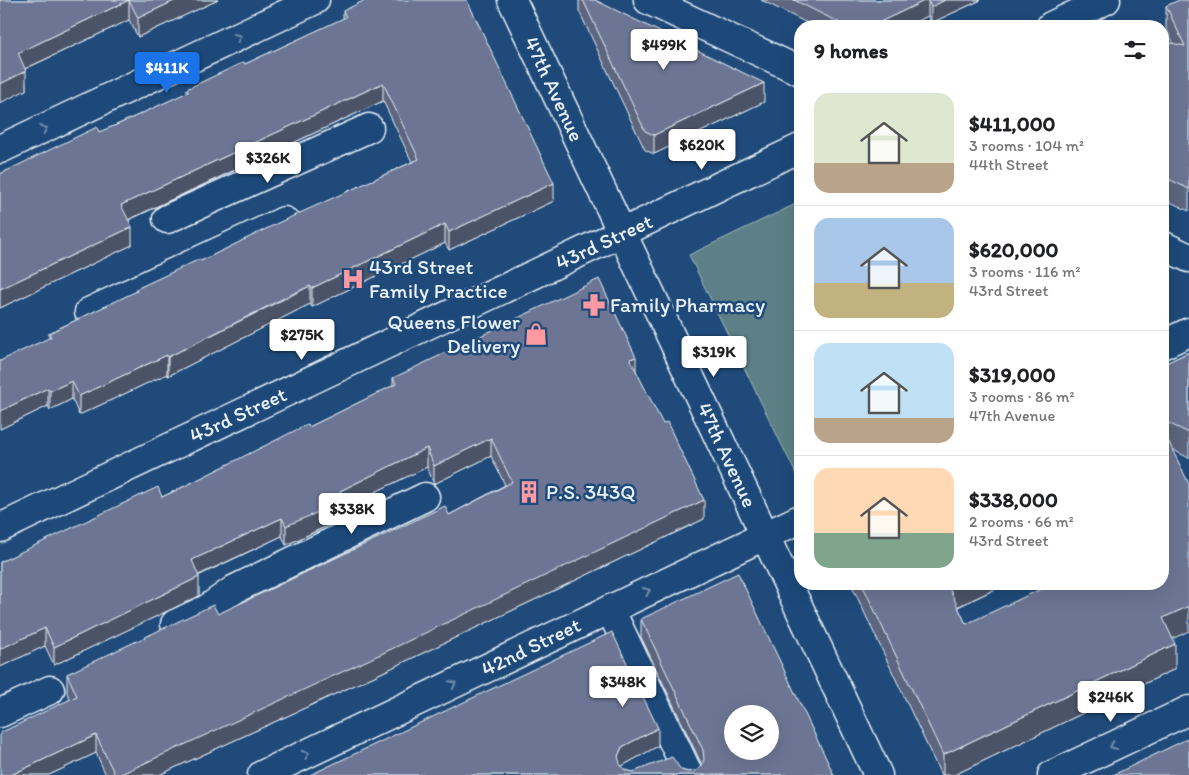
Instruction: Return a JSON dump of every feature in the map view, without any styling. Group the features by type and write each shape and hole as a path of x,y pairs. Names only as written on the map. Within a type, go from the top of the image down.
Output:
{"street":[{"path":"0,150 315,0"},
{"name":"47th Avenue","path":"512,0 878,775"},
{"path":"648,0 794,68"},
{"path":"1064,20 1106,0"},
{"path":"168,219 369,128"},
{"name":"43rd Street","path":"0,528 794,151"},
{"path":"89,312 311,208"},
{"path":"1169,248 1189,258"},
{"path":"1169,342 1189,332"},
{"path":"153,635 206,609 235,589 425,497"},
{"name":"42nd Street","path":"262,775 794,522"},
{"path":"610,609 684,764 652,766"},
{"path":"0,713 62,680"},
{"path":"1052,775 1189,710"}],"green space":[{"path":"794,205 794,470 689,255"}],"building":[{"path":"0,0 129,0 18,53 26,71 0,84"},
{"path":"129,0 176,0 138,18"},
{"path":"365,0 467,0 554,183 449,232 445,224 312,288 310,286 288,296 168,357 167,355 79,396 72,381 50,391 48,388 0,411 0,361 51,337 49,333 137,291 136,289 200,259 201,261 280,222 419,159 383,83 121,205 132,227 0,289 0,174 97,127 99,132 121,123 188,92 187,89 210,78 244,62 245,64 346,17 343,11"},
{"path":"583,0 595,0 764,83 654,135 645,131"},
{"path":"794,0 926,0 884,20 834,20"},
{"path":"928,0 945,0 931,7"},
{"path":"1179,0 1189,0 1189,189 1169,179 1169,43 1185,46 1166,6"},
{"path":"599,279 636,357 630,359 663,424 667,422 704,500 381,654 119,775 115,775 96,735 11,775 0,775 0,733 77,696 67,674 213,605 218,614 445,506 449,515 512,482 491,438 434,466 427,448 340,491 344,499 321,511 286,526 282,518 192,560 199,577 54,647 45,628 0,649 0,562 158,487 162,497 308,424 309,427 396,384 393,378"},
{"path":"1189,352 1189,433 1169,423 1169,362"},
{"path":"1169,443 1189,484 1189,606 1163,618 1175,644 943,755 865,590 950,590 966,624 1039,590 1169,590"},
{"path":"738,573 834,775 310,775 612,632 658,728 622,747 618,756 620,764 625,770 633,772 672,757 681,770 688,772 696,771 702,766 704,759 703,750 641,619"},
{"path":"1189,738 1189,775 1113,775"}],"place":[{"name":"43rd Street Family Practice","path":"353,279"},
{"name":"Family Pharmacy","path":"594,305"},
{"name":"Queens Flower Delivery","path":"536,334"},
{"name":"P.S. 343Q","path":"529,492"}]}
